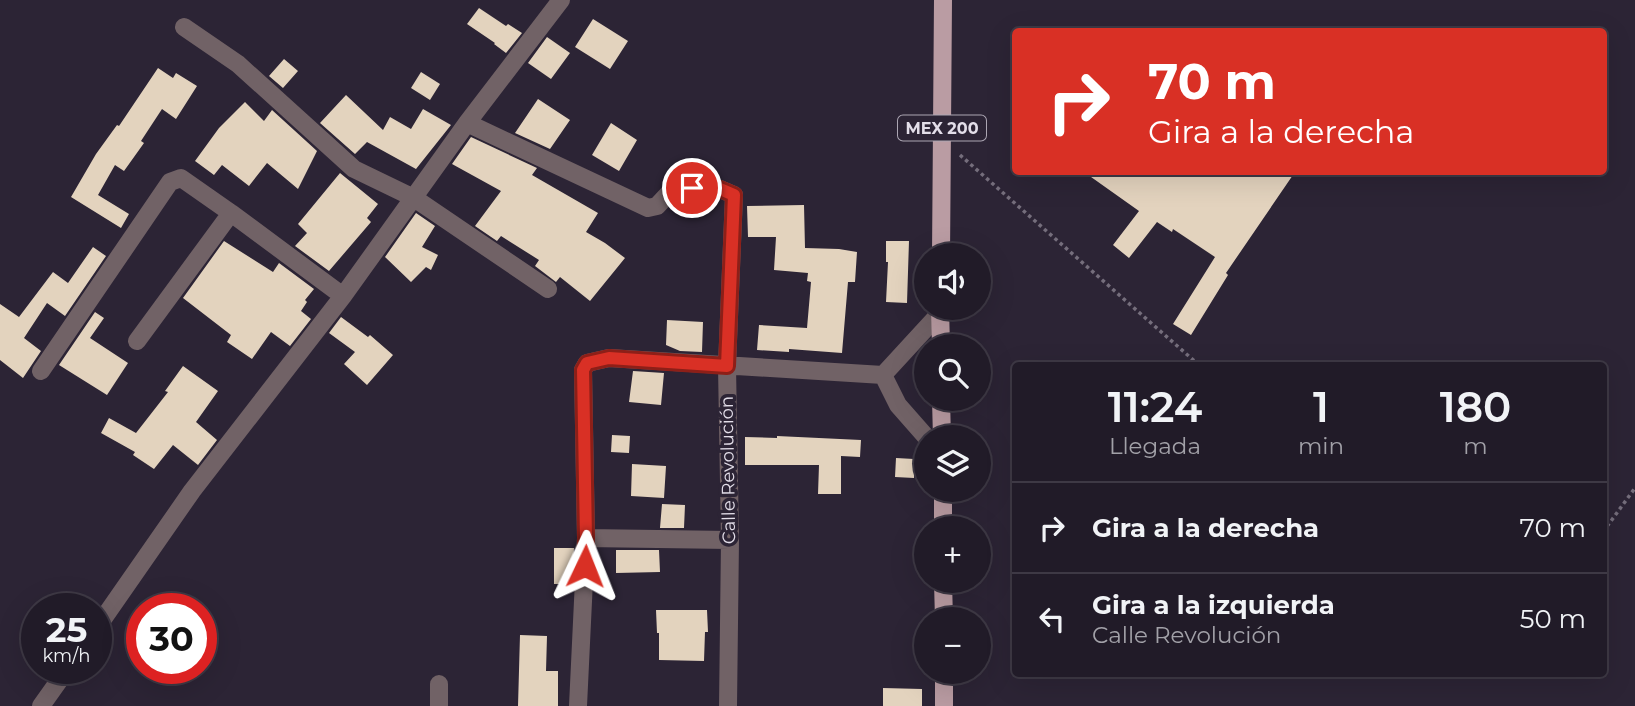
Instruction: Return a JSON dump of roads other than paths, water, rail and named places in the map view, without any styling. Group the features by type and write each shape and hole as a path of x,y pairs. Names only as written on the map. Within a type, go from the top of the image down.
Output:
{"main road":[{"name":"MEX 200","path":"941,243 943,0"},
{"path":"944,684 944,706"}],"street":[{"path":"112,606 192,491 343,296 467,123 561,0"},
{"path":"184,27 238,64 354,169 414,198 548,289"},
{"name":"Calle Revolución","path":"467,123 648,208 657,206 671,191 692,188 720,189 734,195 727,366 730,540 728,706"},
{"path":"41,371 170,182 181,178 343,296"},
{"path":"137,341 231,213"},
{"path":"883,375 932,320"},
{"path":"578,706 586,538 583,370 587,363 609,358 883,375"},
{"path":"883,375 898,405 916,425"},
{"path":"586,538 730,540"},
{"path":"41,706 57,684"},
{"path":"439,684 439,706"}]}
